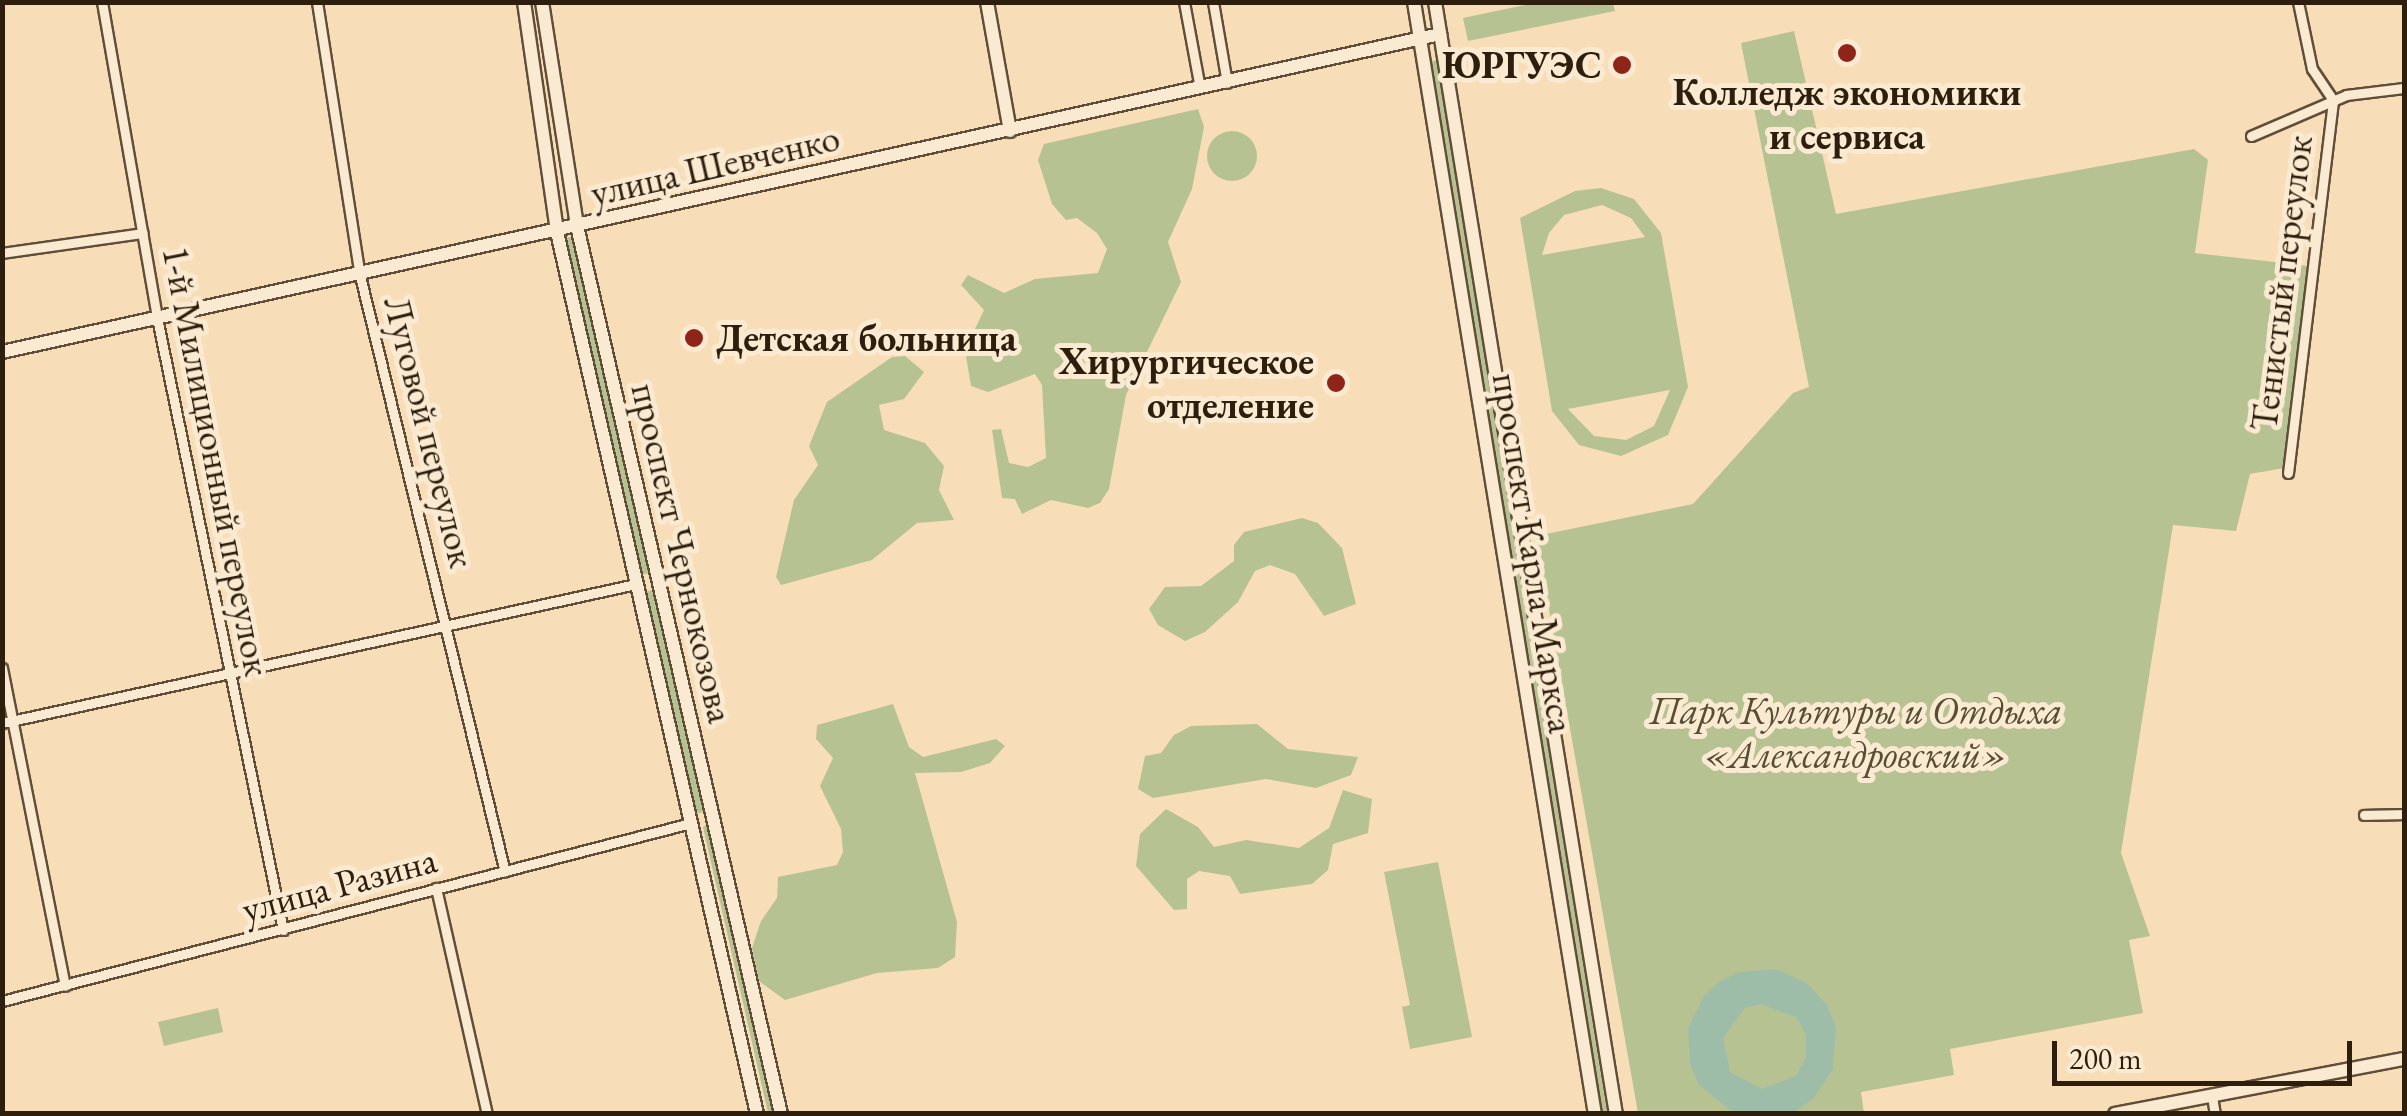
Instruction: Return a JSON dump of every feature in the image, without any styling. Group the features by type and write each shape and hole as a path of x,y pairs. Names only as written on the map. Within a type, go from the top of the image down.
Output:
{"street":[{"name":"1-й Милиционный переулок","path":"102,2 157,318 226,670 283,930"},
{"name":"Луговой переулок","path":"316,2 360,276 505,872"},
{"name":"проспект Чернокозова","path":"524,2 558,232 758,1114"},
{"name":"проспект Чернокозова","path":"542,2 577,226 780,1114"},
{"path":"987,2 1010,130"},
{"path":"1184,2 1200,90"},
{"path":"1213,2 1226,83"},
{"name":"проспект Карла Маркса","path":"1414,2 1595,1114"},
{"name":"проспект Карла Маркса","path":"1436,2 1616,1114"},
{"path":"2298,2 2312,69 2333,100"},
{"name":"улица Шевченко","path":"2,352 360,276 1440,34"},
{"path":"2251,136 2333,100 2404,88"},
{"name":"Тенистый переулок","path":"2288,473 2333,100"},
{"path":"2,253 143,233"},
{"path":"8,722 226,670 636,584"},
{"path":"2,668 8,722 65,986"},
{"path":"2364,816 2404,814"},
{"name":"улица Разина","path":"2,1001 691,823"},
{"path":"436,888 486,1114"},
{"path":"2115,1114 2404,1059"},
{"path":"2212,1096 2215,1114"}],"green space":[{"path":"1539,2 1613,3 1615,11 1468,41 1463,18"},
{"name":"Парк Культуры и Отдыха «Александровский»","path":"1794,31 1836,214 2194,149 2208,160 2195,253 2309,266 2284,468 2250,474 2236,531 2173,525 2121,853 2150,936 2129,940 2143,1013 1950,1049 1954,1075 1861,1092 1864,1113 1638,1113 1536,536 1693,504 1793,393 1809,387 1741,43"},
{"path":"1438,60 1607,1113 1601,1113 1432,61"},
{"path":"1198,109 1204,127 1192,189 1168,242 1181,282 1126,395 1109,489 1100,503 1088,508 1051,500 1022,514 1015,499 1002,498 992,430 1001,429 1009,463 1028,467 1046,458 1042,385 1035,374 988,392 971,386 965,350 984,310 961,285 968,275 1004,293 1035,279 1098,273 1107,249 1097,233 1077,218 1066,220 1052,204 1038,160 1044,144"},
{"path":"1232,131 1250,138 1257,156 1250,174 1232,181 1214,174 1207,156 1214,138"},
{"path":"1601,188 1634,199 1661,233 1688,387 1668,435 1621,456 1579,445 1552,411 1520,218 1575,191","holes":["1602,205 1631,218 1645,237 1542,255 1549,233 1564,215","1670,390 1654,426 1626,440 1594,436 1568,409"]},
{"path":"574,236 649,573 641,575 562,239"},
{"path":"905,356 924,372 904,399 879,405 884,430 925,443 944,466 939,490 954,520 917,523 872,560 781,585 776,577 794,500 818,465 809,446 827,402 892,357"},
{"path":"1302,518 1318,523 1342,548 1356,604 1324,616 1295,574 1270,565 1255,571 1238,602 1205,632 1185,641 1158,625 1149,609 1165,587 1201,586 1234,561 1234,545 1244,532"},
{"path":"657,589 705,812 693,814 645,592"},
{"path":"893,704 909,747 923,757 996,739 1005,746 990,763 961,772 915,773 957,922 955,957 938,968 877,973 785,1000 759,981 752,948 761,921 777,898 778,877 837,865 843,852 841,829 820,786 833,758 816,739 817,725"},
{"path":"1257,724 1288,749 1358,757 1351,775 1316,788 1266,779 1153,798 1138,789 1145,756 1161,753 1174,735 1191,726"},
{"path":"1343,790 1372,799 1368,833 1333,844 1328,870 1312,884 1240,894 1230,876 1199,871 1187,879 1187,909 1174,910 1136,866 1140,834 1166,809 1198,827 1214,847 1246,840 1299,848 1329,828"},
{"path":"708,824 776,1113 768,1113 703,827"},
{"path":"1438,862 1472,1037 1410,1049 1402,1007 1410,1005 1384,872"},
{"path":"218,1008 223,1032 164,1046 158,1022"}],"shaded area":[{"path":"1776,969 1807,983 1827,1005 1836,1028 1833,1069 1813,1099 1796,1111 1734,1113 1699,1085 1690,1064 1688,1028 1704,996 1720,981 1740,972","holes":["1761,1004 1797,1018 1806,1035 1806,1057 1796,1076 1762,1089 1730,1072 1723,1038 1745,1008"]}],"place":[{"name":"Колледж экономики и сервиса","path":"1847,53"},
{"name":"ЮРГУЭС","path":"1622,65"},
{"name":"Детская больница","path":"694,338"},
{"name":"Хирургическое отделение","path":"1336,383"}]}
